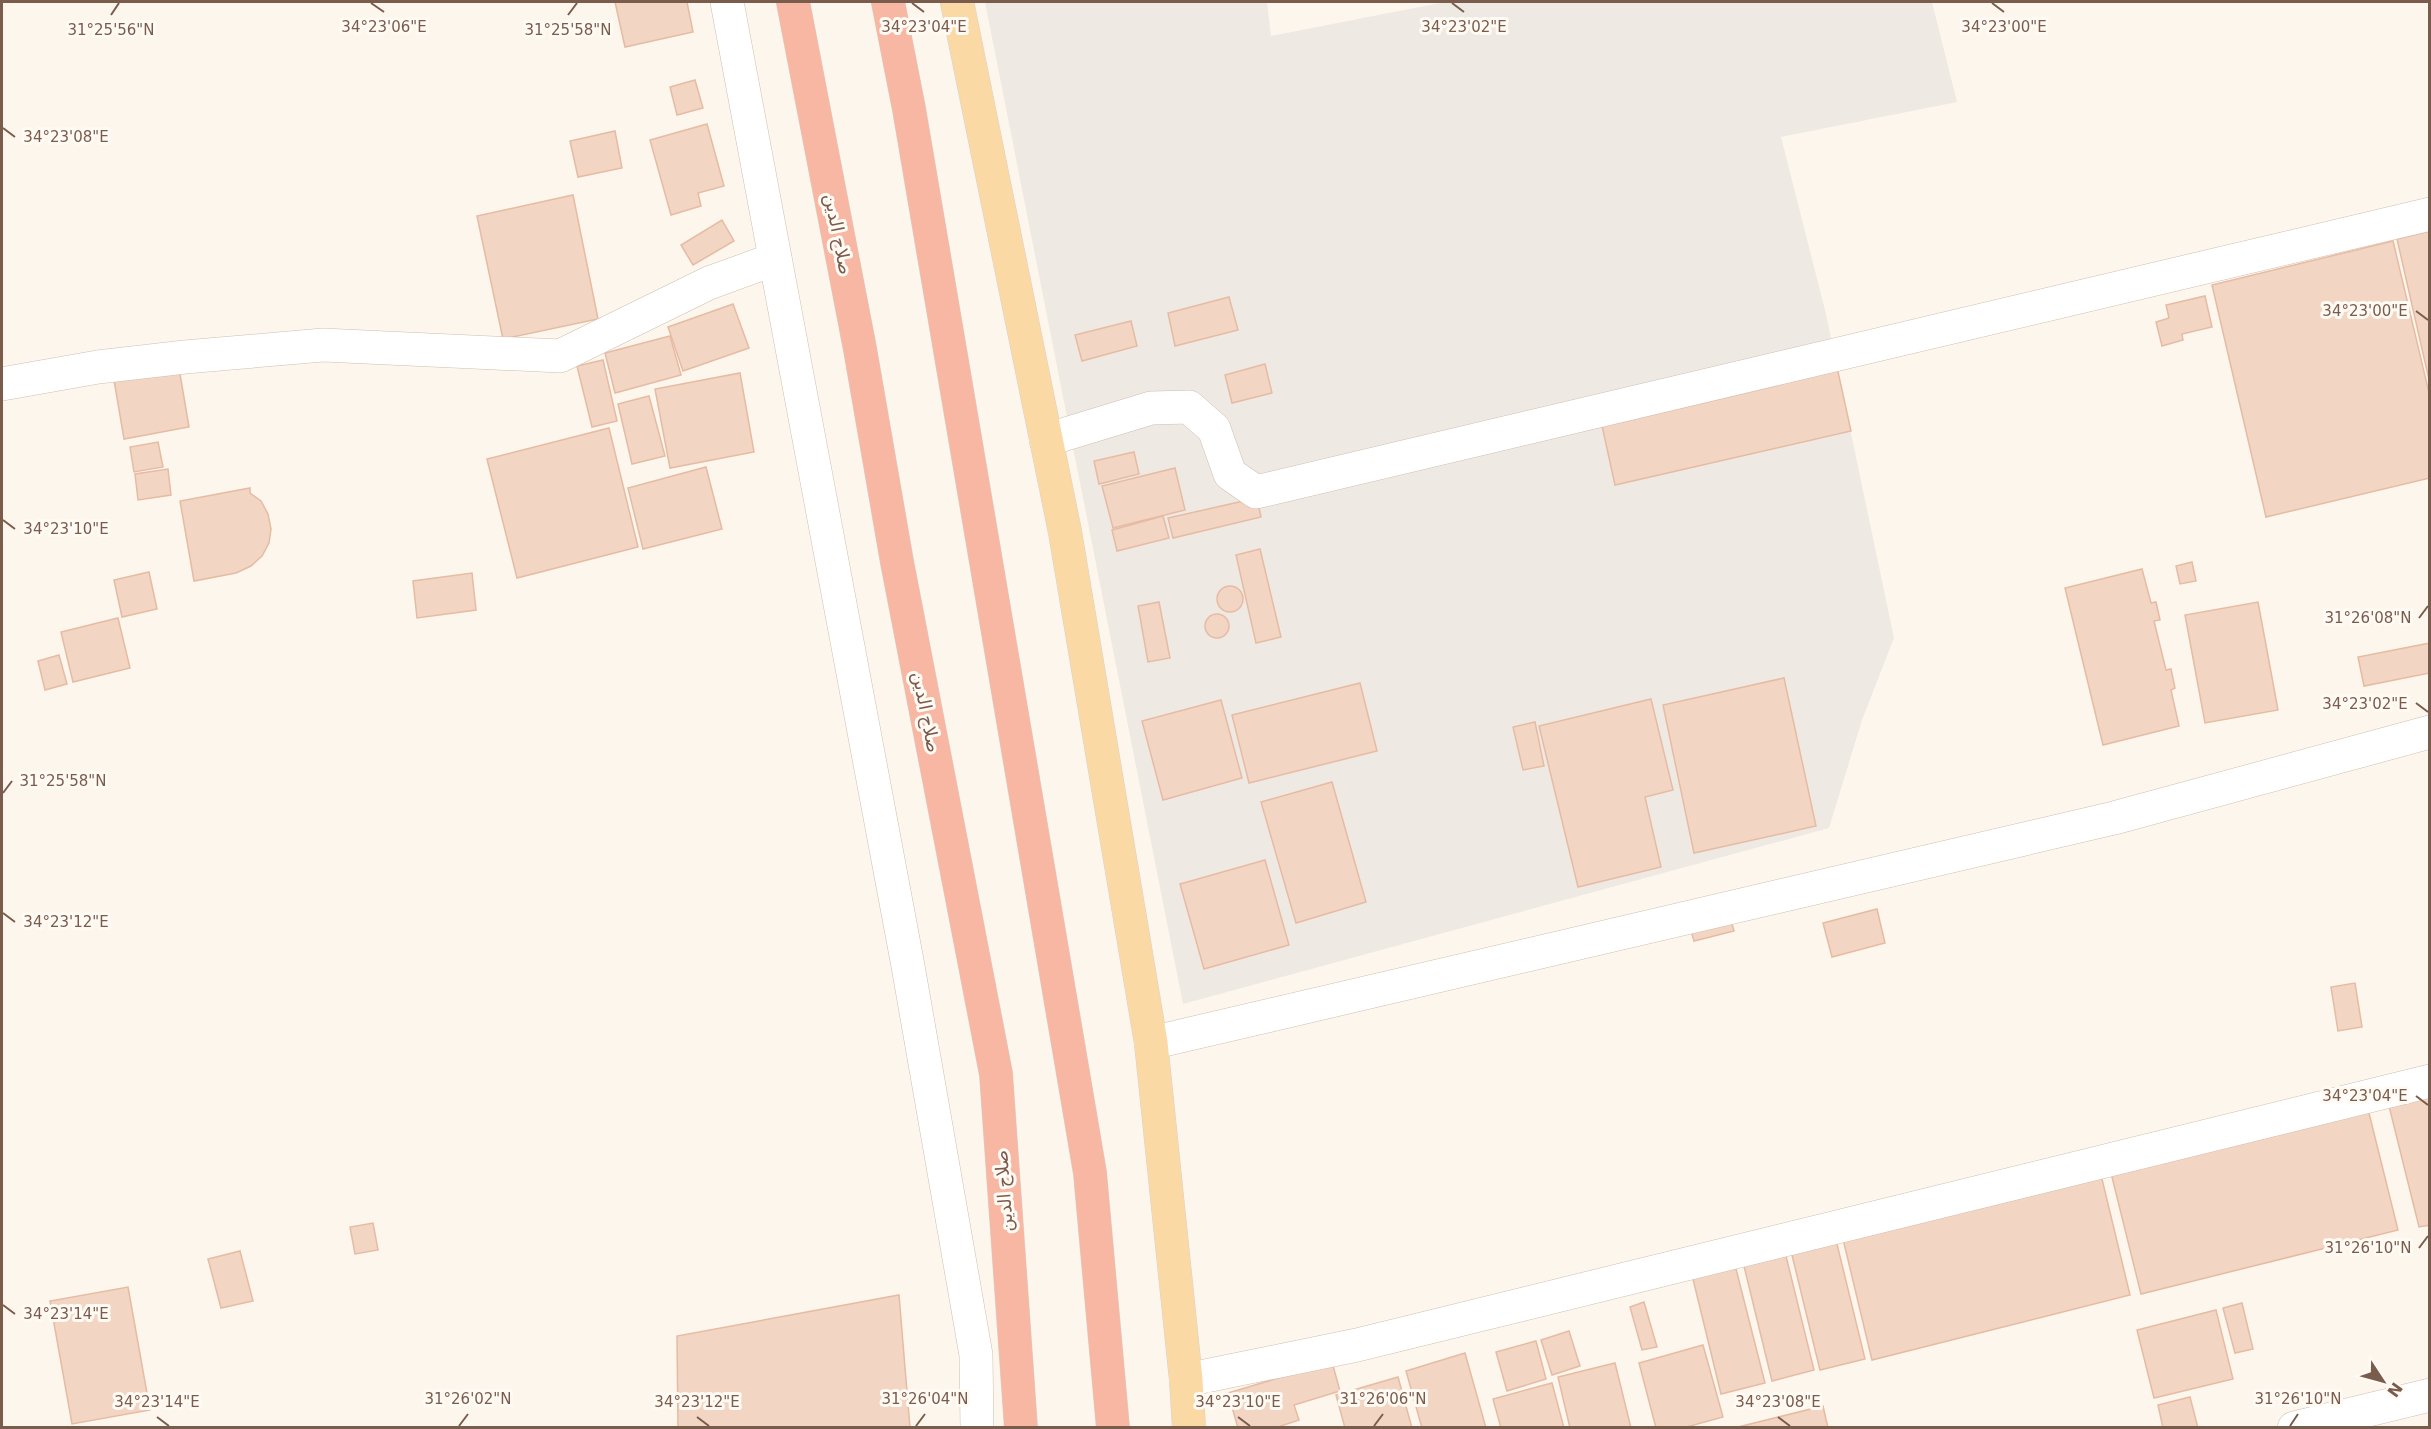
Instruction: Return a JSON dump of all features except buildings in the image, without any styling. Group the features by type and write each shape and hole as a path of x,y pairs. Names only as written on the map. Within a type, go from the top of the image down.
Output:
{"highway":[{"name":"صلاح الدين","path":"793,2 860,349 897,562 996,1074 1021,1428"},
{"path":"888,2 913,132 1090,1173 1113,1428"}],"main road":[{"path":"957,2 1067,544 1151,1043 1189,1428"}],"street":[{"path":"727,2 906,955 976,1355 977,1428"},
{"path":"1046,440 1152,408 1189,407 1214,429 1230,474 1256,492 2430,214"},
{"path":"2,384 130,363 323,345 560,356 709,284 775,260"},
{"path":"1151,1043 2114,818 2430,732"},
{"path":"1186,1380 1357,1345 2430,1081"},
{"path":"2294,1428 2430,1395"}],"shaded area":[{"path":"985,2 1267,2 1271,36 1445,2 1932,2 1957,102 1781,137 1826,314 1894,638 1862,720 1829,828 1183,1004"}]}
